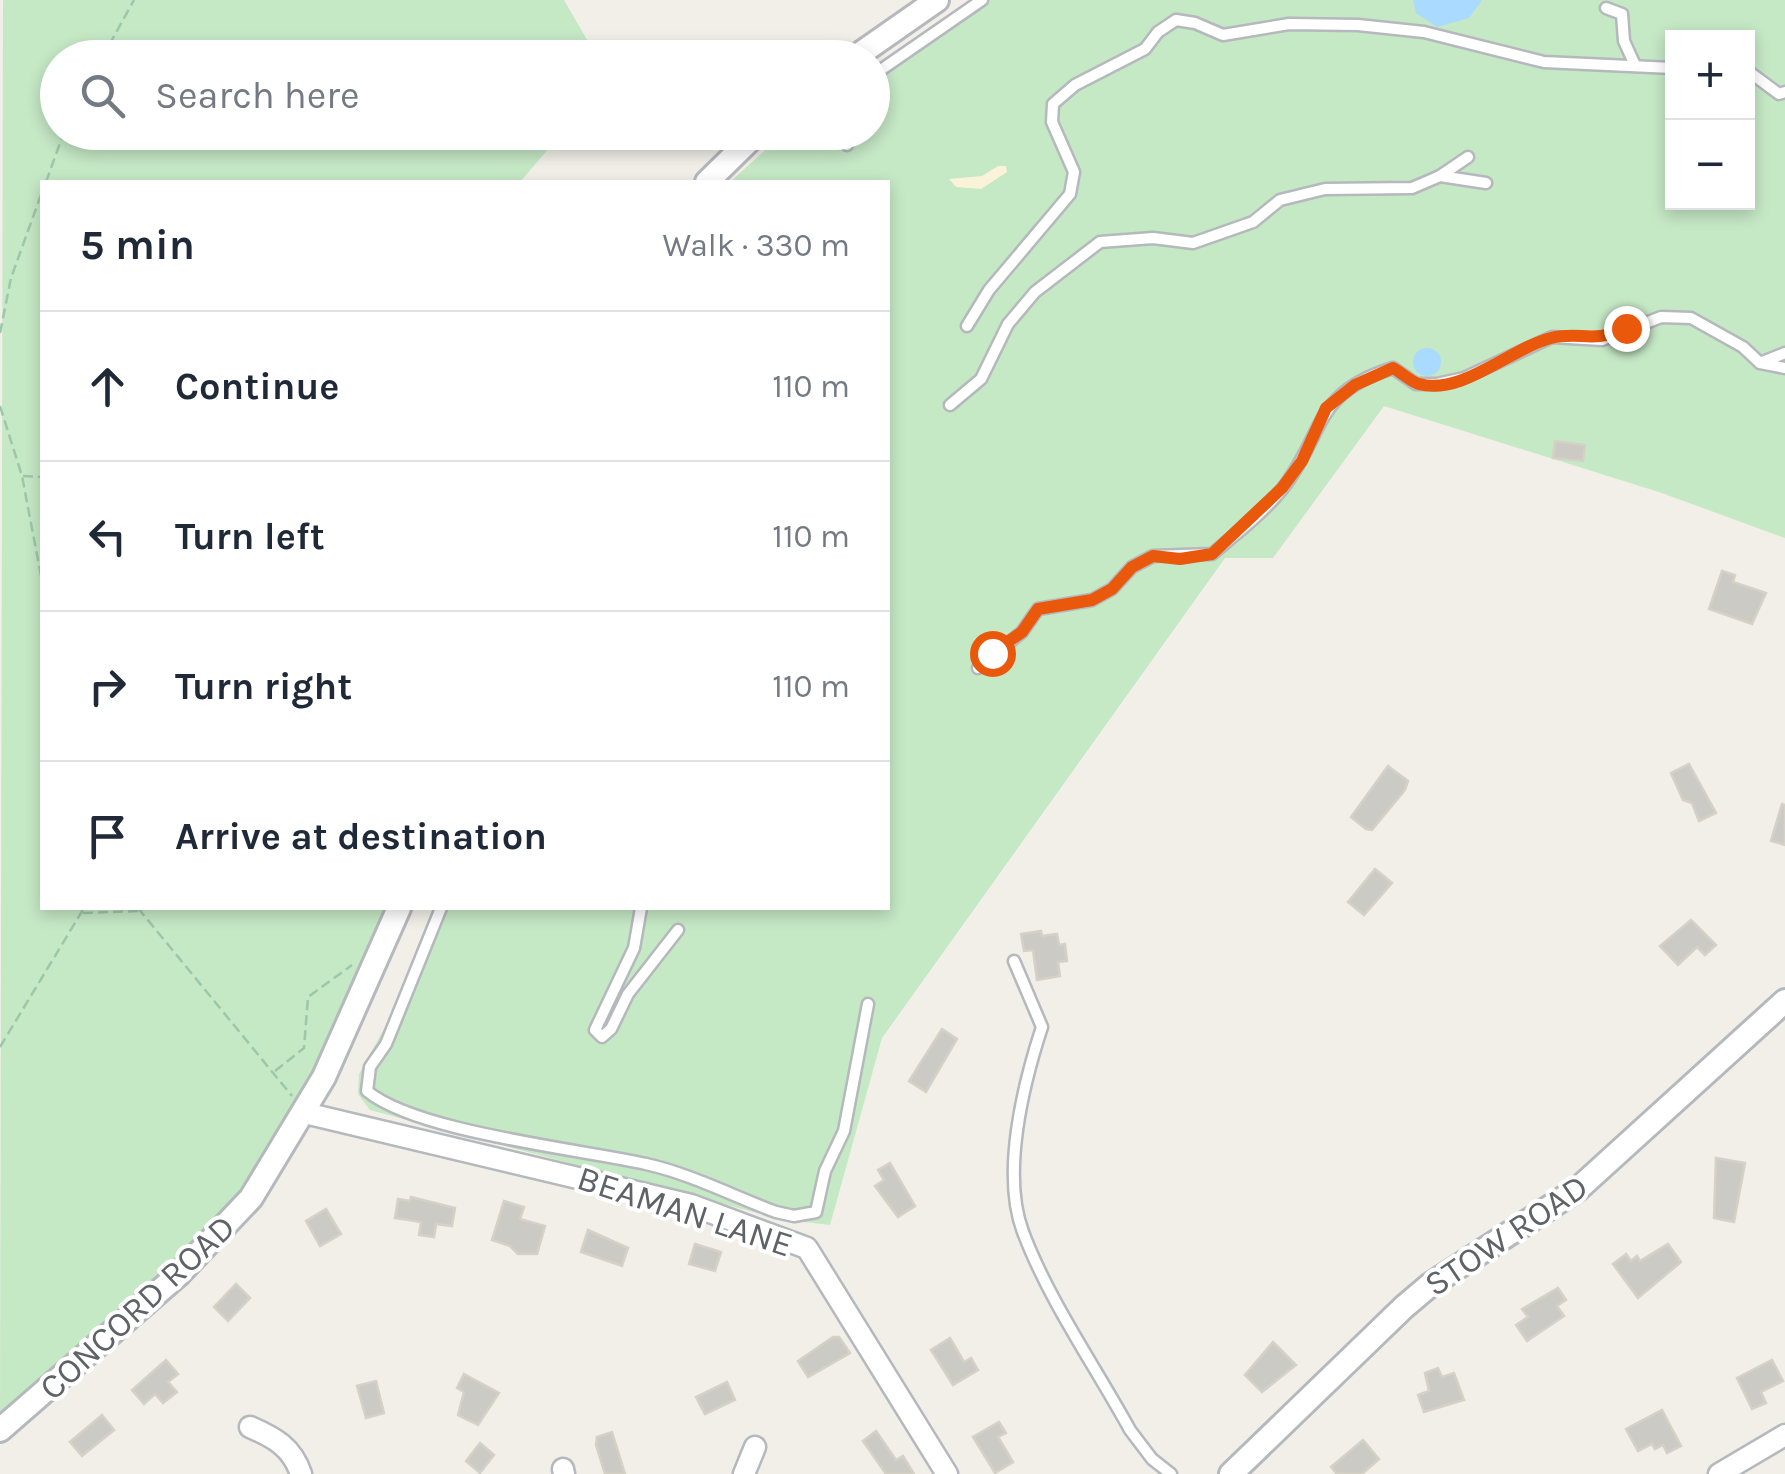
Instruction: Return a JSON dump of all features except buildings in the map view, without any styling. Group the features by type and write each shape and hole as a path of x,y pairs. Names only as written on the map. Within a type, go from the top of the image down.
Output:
{"street":[{"path":"880,40 937,0"},
{"path":"708,180 739,150"},
{"name":"CONCORD ROAD","path":"0,1430 216,1238 251,1198 305,1112 340,1045 397,910"},
{"name":"STOW ROAD","path":"1232,1474 1404,1307 1430,1285 1578,1190 1785,1001"},
{"name":"BEAMAN LANE","path":"305,1112 691,1205 807,1248 947,1474"},
{"path":"250,1427 279,1439 296,1458 301,1474"},
{"path":"1719,1474 1785,1434"},
{"path":"744,1474 755,1447"}],"lane":[{"path":"890,64 982,0"},
{"path":"1606,8 1622,14 1624,41 1634,63"},
{"path":"966,326 990,290 1070,194 1074,172 1052,122 1054,104 1075,85 1145,49 1158,32 1176,20 1195,22 1223,35 1289,24 1358,25 1424,32 1544,62 1612,68 1634,63 1665,67"},
{"path":"1755,78 1779,94 1785,92"},
{"path":"950,405 981,379 1008,324 1035,292 1100,242 1154,238 1194,243 1253,222 1280,200 1325,189 1412,188 1440,176 1468,157"},
{"path":"1440,176 1486,183"},
{"path":"978,668 1022,632 1038,609 1092,600 1112,589 1132,567 1153,556 1180,559 1212,554 1282,488 1302,461 1326,408 1379,372 1393,368 1416,384 1437,384 1464,378 1552,338 1602,340 1660,317 1691,318 1744,347 1760,363 1785,368"},
{"path":"1760,363 1785,353"},
{"path":"440,910 386,1044 370,1067 367,1091 381,1104 459,1126 671,1171 794,1216 816,1212 825,1171 844,1132 868,1004"},
{"path":"641,910 634,948 600,1012 595,1030 602,1037 611,1029 628,994 678,930"},
{"path":"1014,961 1042,1028 1022,1088 1015,1182 1022,1231 1130,1430 1170,1474"}],"path":[{"path":"112,40 134,0"},
{"path":"47,180 58,150"},
{"path":"0,333 11,278 40,198"},
{"path":"0,406 22,476 40,570"},
{"path":"22,476 40,478"},
{"path":"0,1048 83,910"},
{"path":"140,910 305,1112"},
{"path":"272,1072 304,1048 308,997 356,962"}],"green space":[{"path":"3,0 564,0 587,40 40,40 40,150 547,150 522,180 40,180 40,910 396,910 335,1043 229,1219 0,1427"},
{"path":"970,0 1785,0 1785,538 1659,492 1384,406 1273,558 1225,558 882,1038 830,1225 780,1219 370,1110 358,1094 359,1074 389,1020 432,910 890,910 890,180 732,180 765,150 890,150 890,55"}],"sand":[{"path":"998,166 1006,166 1007,172 981,189 956,187 949,179 982,176"}],"water":[{"path":"1413,0 1482,0 1469,18 1437,27 1416,13"},
{"path":"1427,348 1437,352 1441,362 1437,372 1427,376 1417,372 1413,362 1417,352"}],"route":[{"path":"992,653 1022,632 1038,609 1092,600 1112,589 1132,567 1153,556 1180,559 1212,554 1282,488 1302,461 1308,440 1326,408 1379,372 1393,368 1416,384 1437,384 1464,378 1552,338 1602,340 1626,328"}]}
